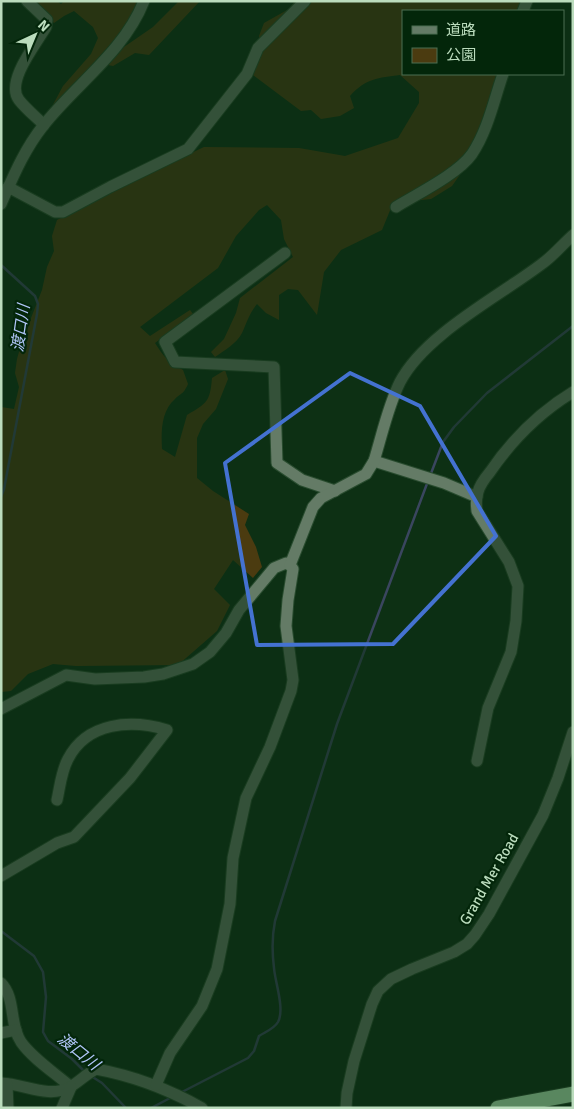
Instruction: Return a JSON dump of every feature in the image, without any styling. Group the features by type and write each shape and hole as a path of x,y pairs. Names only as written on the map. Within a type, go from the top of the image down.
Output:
{"highway":[{"path":"498,1108 573,1094"}],"street":[{"path":"27,1 47,20 46,27 16,78 14,88 17,99 44,125"},
{"path":"1,204 29,145 44,125 120,42 144,1"},
{"path":"8,187 54,212 63,212 188,149 247,74 258,48 305,1"},
{"path":"396,207 458,169 472,155 483,133 503,75"},
{"path":"156,1085 170,1052 202,1006 217,969 230,904 233,858 246,798 270,747 291,691 293,669 286,626 292,569 290,565 313,507 321,498 366,474 374,461 388,412 400,382 411,365 435,340 544,263 573,235"},
{"path":"285,253 165,342 174,362 274,367 278,463 302,480 335,491"},
{"path":"477,761 488,708 511,652 516,621 518,586 509,562 477,511 477,498 480,486 502,454 529,425 573,392"},
{"path":"374,461 435,480 477,498"},
{"path":"1,709 66,675 95,679 144,677 163,674 192,664 210,652 226,632 239,610 275,567 286,563 290,565"},
{"path":"1,876 57,843 74,837 130,778 167,730 138,723 118,724 86,736 67,760 57,800"},
{"name":"Grand Mer Road","path":"346,1108 347,1093 354,1061 372,1004 378,992 391,979 454,952 475,935 490,914 543,815 558,778 573,732"},
{"path":"1,983 9,992 20,1041 70,1087"},
{"path":"1,1033 16,1030"},
{"path":"8,1108 4,1084 47,1092 58,1092 70,1087 96,1069 117,1073 156,1085 202,1108"},
{"path":"62,1108 70,1087"}],"highlighted area":[{"path":"350,373 420,406 496,536 393,644 257,645 225,463"}],"green space":[{"path":"32,1 57,1 61,4 64,1 140,1 123,30 48,114 63,86 91,54 98,38 93,27 74,11 54,23"},
{"path":"179,1 200,1 149,55 135,53 113,66 108,65 124,47 153,27"},
{"path":"295,1 522,1 519,10 402,10 402,75 498,75 466,166 452,186 431,199 393,203 382,230 341,250 324,272 317,315 298,290 288,289 279,295 279,320 266,313 257,304 237,340 215,357 211,352 224,339 236,313 240,298 293,257 284,239 281,220 267,205 259,210 236,236 218,268 140,327 150,336 190,310 193,314 155,343 167,359 183,370 188,384 184,392 170,404 164,416 162,449 175,457 187,415 206,401 210,392 212,378 225,370 228,379 216,409 203,424 197,438 197,478 213,491 249,514 245,525 256,547 262,567 253,578 233,560 214,589 230,605 217,631 178,665 76,666 53,664 28,674 11,691 1,692 1,407 14,409 19,387 15,373 17,359 54,251 52,236 57,220 118,188 204,147 299,148 345,156 398,138 419,103 419,92 400,75 373,80 361,86 350,96 354,108 340,116 321,119 311,110 301,111 253,75 261,53 259,36 264,23 289,9"}],"waterway":[{"name":"渡口川","path":"1,265 35,296 38,304 1,497"},
{"path":"430,476 443,442 454,427 487,393 573,326"},
{"path":"182,1092 248,1058 254,1051 259,1036 278,1022 280,1003 273,950 275,921 337,724 428,481"},
{"name":"渡口川","path":"1,931 34,956 43,972 46,997 43,1032 48,1041 72,1059 85,1072"},
{"name":"渡口川","path":"91,1076 102,1083 126,1108"},
{"path":"151,1108 172,1097"}]}
